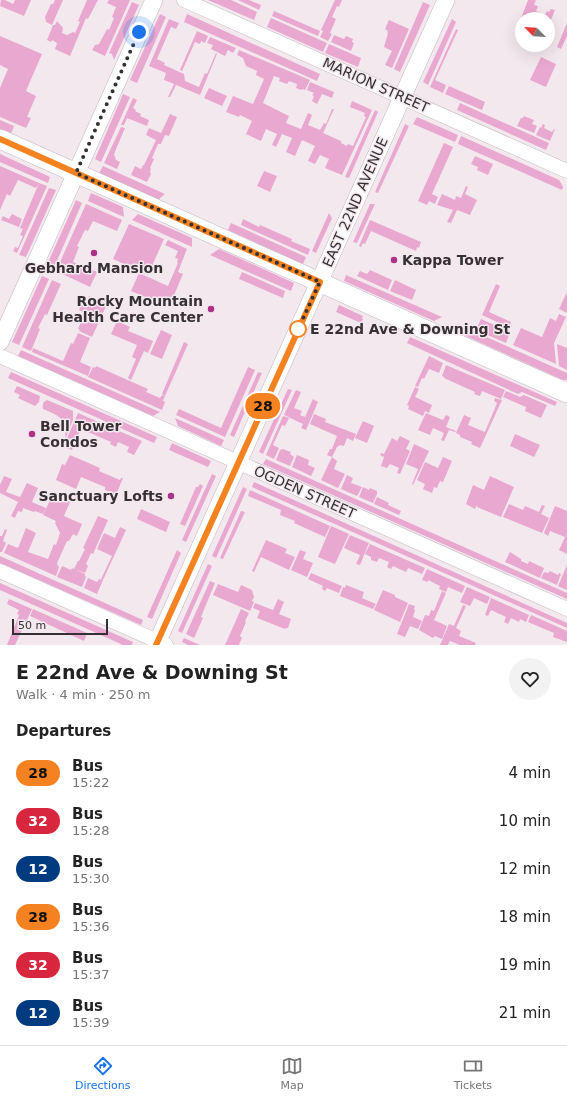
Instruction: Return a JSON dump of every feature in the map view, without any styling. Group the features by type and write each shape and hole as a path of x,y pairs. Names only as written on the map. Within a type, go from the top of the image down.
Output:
{"main road":[{"path":"0,139 567,393"}],"street":[{"path":"0,342 154,0"},
{"name":"MARION STREET","path":"184,0 567,171"},
{"name":"EAST 22ND AVENUE","path":"160,644 238,462 446,0"},
{"name":"OGDEN STREET","path":"0,356 567,609"},
{"path":"0,571 160,644"}],"shaded area":[{"path":"1,0 5,0 13,4 15,0 31,0 24,16 0,6"},
{"path":"55,0 63,0 52,25 46,22 45,17 51,4 53,4"},
{"path":"87,0 98,0 88,19 86,18 70,56 55,49 57,43 52,40 51,42 47,40 53,25 55,25 57,21 63,28 62,33 67,35 73,32 75,33 80,22 78,21"},
{"path":"109,0 130,0 105,56 92,50 95,45 99,44 107,29 109,30 114,18 112,17 116,7 107,3"},
{"path":"208,0 231,0 257,12 254,20"},
{"path":"238,0 249,0 261,5 259,10"},
{"path":"335,0 342,0 339,7 337,6 332,17 336,19 330,33 332,34 328,41 320,37 323,31 321,30"},
{"path":"528,0 536,0 534,5 538,6 536,11 538,12 523,12"},
{"path":"132,2 139,5 114,60 112,54 109,53"},
{"path":"423,2 430,5 400,72 394,69"},
{"path":"551,9 555,10 554,12 549,12"},
{"path":"274,11 320,31 318,36 272,16"},
{"path":"160,14 166,17 137,83 130,80"},
{"path":"187,14 320,74 317,81 184,22"},
{"path":"271,18 327,43 323,52 267,27"},
{"path":"169,19 179,23 176,29 171,27 157,59 165,63 164,65 184,74 185,81 199,87 205,73 207,74 216,53 217,54 200,95 176,85 170,97 168,97 174,84 164,80 166,73 149,66"},
{"path":"452,19 456,22 428,85 423,82"},
{"path":"389,20 409,29 392,68 385,65 392,51 384,47 388,33 385,29"},
{"path":"567,23 567,36 561,49 557,47"},
{"path":"456,29 458,30 435,80 446,85 443,93 430,87"},
{"path":"197,31 208,36 205,43 201,41 200,44 195,42 182,71 180,70"},
{"path":"334,35 344,39 346,36 353,39 352,42 354,43 351,51 331,42"},
{"path":"0,36 42,54 26,91 36,96 27,117 31,118 26,128 0,117 0,88 8,69 0,65"},
{"path":"210,37 236,48 233,53 228,50 225,56 211,49 213,45 207,43"},
{"path":"329,44 361,58 358,67 325,53"},
{"path":"239,50 310,80 305,90 301,90 296,88 297,84 289,81 287,84 279,81 280,78 274,76 263,103 289,116 286,123 301,129 308,113 312,115 308,125 320,130 324,123 326,124 332,109 334,109 323,133 341,141 341,143 347,146 348,144 353,146 366,117 364,116 365,113 350,107 352,101 372,110 342,175 325,168 329,159 320,155 315,164 308,161 315,146 302,140 295,156 286,152 292,138 282,134 276,147 272,145 277,134 266,129 261,141 246,134 252,121 240,115 239,117 226,112 233,96 253,104 264,79 256,75 257,71 246,66 243,58 237,55"},
{"path":"541,57 556,64 546,87 530,80"},
{"path":"310,82 334,92 332,98 322,94 317,104 312,101 314,96 312,95 314,93 307,90"},
{"path":"449,86 485,102 482,110 445,94"},
{"path":"209,88 227,96 222,106 204,98"},
{"path":"123,94 130,97 101,162 95,159"},
{"path":"133,98 137,100 133,108 136,110 135,111 141,114 140,116 149,120 147,126 127,118 124,125 121,125"},
{"path":"460,103 549,143 546,150 457,110"},
{"path":"375,110 378,112 349,178 345,177"},
{"path":"170,114 177,117 169,136 165,135 161,144 158,144 152,158 154,159 150,168 151,174 147,182 131,175 135,166 141,169 144,165 156,140 146,135 149,128 161,133"},
{"path":"524,116 534,120 532,124 537,126 534,133 517,126 521,118"},
{"path":"417,117 458,135 455,142 413,124"},
{"path":"0,120 14,126 11,134 0,129"},
{"path":"405,124 409,126 378,193 375,192"},
{"path":"543,124 545,125 544,128 552,132 555,129 550,141 536,135"},
{"path":"121,127 125,128 114,154 116,160 120,162 117,169 104,163"},
{"path":"461,136 559,180 563,187 562,190 458,144"},
{"path":"444,143 453,147 432,194 438,197 435,204 429,201 427,205 418,201"},
{"path":"0,154 50,177 48,183 0,162"},
{"path":"475,156 493,164 488,175 477,170 478,167 471,164"},
{"path":"0,166 39,183 36,188 18,180 10,196 7,194 0,210"},
{"path":"103,166 165,194 158,200 99,173"},
{"path":"264,171 277,176 270,192 257,186"},
{"path":"39,183 47,186 17,253 13,251 15,247 18,248 23,236 20,235 23,229 20,228"},
{"path":"466,186 468,187 465,194 477,200 470,215 457,210 451,223 447,222 453,210 437,205 442,194 455,200 456,196 461,198"},
{"path":"49,188 56,190 26,257 19,255"},
{"path":"91,193 123,207 124,217 88,201"},
{"path":"76,200 82,203 53,270 46,267"},
{"path":"86,204 122,220 117,231 93,221 88,231 85,230 77,246 79,247 73,262 97,272 90,287 56,271"},
{"path":"370,204 375,204 357,243 353,242"},
{"path":"329,213 332,218 316,253 312,251"},
{"path":"12,214 22,219 19,227 1,220 3,216 9,219"},
{"path":"138,214 192,238 192,247 132,220"},
{"path":"243,219 259,227 260,225 292,239 291,241 310,249 308,255 241,225"},
{"path":"370,220 421,242 419,248 417,247 416,251 371,231 365,244 363,243 361,247 359,246"},
{"path":"231,223 306,257 303,264 228,230"},
{"path":"129,224 164,239 148,275 113,259"},
{"path":"168,240 187,249 178,272 183,274 169,307 131,291 139,273 168,286 178,263 178,259 175,258 178,251 165,245"},
{"path":"219,249 294,283 291,291 210,255"},
{"path":"370,270 392,280 388,290 357,276 360,271 367,274"},
{"path":"242,272 285,291 283,298 239,279"},
{"path":"346,275 442,317 434,321 344,281"},
{"path":"42,276 49,279 19,345 12,342"},
{"path":"52,280 61,284 47,315 45,314 38,328 40,329 31,351 22,347"},
{"path":"395,280 416,290 412,300 390,291"},
{"path":"496,284 500,286 489,312 511,322 510,325 512,326 510,328 482,315"},
{"path":"567,292 567,313 559,309"},
{"path":"89,296 107,304 92,337 79,331 80,330 78,329 85,313 79,310 81,305 85,306"},
{"path":"339,305 363,316 361,323 336,312"},
{"path":"559,314 566,317 554,343 556,364 513,345 521,328 542,337 550,318 556,321"},
{"path":"481,319 510,332 506,343 476,330"},
{"path":"117,321 130,327 128,331 153,341 148,353 144,351 131,380 128,378 136,359 132,357 137,345 111,334"},
{"path":"457,324 567,373 567,380 563,380 457,332"},
{"path":"161,330 172,335 162,359 150,354"},
{"path":"78,333 90,338 80,362 91,367 88,376 32,352 33,348 63,361 71,343 73,344"},
{"path":"410,337 557,402 555,406 522,392 518,394 407,343"},
{"path":"184,342 188,344 165,396 162,394"},
{"path":"557,344 567,348 567,370 559,366"},
{"path":"21,350 160,412 153,416 18,356"},
{"path":"429,356 443,363 439,373 429,369 424,379 422,378 418,387 415,386"},
{"path":"446,365 505,390 501,399 482,391 480,396 474,394 475,392 444,378 442,376"},
{"path":"96,366 148,389 146,392 160,398 162,395 165,396 163,401 165,402 162,410 88,377 93,367 95,368"},
{"path":"248,367 255,370 225,437 176,415 179,409 221,428"},
{"path":"11,372 157,437 154,443 8,378"},
{"path":"258,372 262,373 234,437 230,435"},
{"path":"17,386 40,396 39,402 35,406 18,398 20,395 14,392"},
{"path":"415,387 419,389 415,397 432,405 429,413 425,411 423,416 408,409 409,406 407,405"},
{"path":"288,389 292,390 263,454 259,452"},
{"path":"296,390 301,392 294,408 302,411 300,415 305,417 313,399 318,402 306,430 301,428 303,424 284,415"},
{"path":"506,391 520,397 524,395 547,405 541,418 525,411 526,407 503,397"},
{"path":"495,398 502,400 480,448 471,444 472,442 460,437 460,435 456,433 464,415 471,418 468,425 485,432 497,403 494,401"},
{"path":"47,400 73,411 73,420 66,437 65,425 63,421 57,415 43,409 43,403"},
{"path":"78,413 142,441 134,455 127,452 129,447 118,442 116,447 110,444 111,442 81,429 72,450 63,447"},
{"path":"426,413 443,420 446,415 450,417 446,427 456,431 449,430 444,441 441,440 444,433 433,428 430,435 418,430"},
{"path":"314,414 326,419 325,422 356,434 353,441 347,438 344,446 340,445 337,447 332,457 327,455 330,449 332,449 337,436 310,424"},
{"path":"283,416 289,418 285,426 282,425 273,445 279,448 274,459 266,455"},
{"path":"175,418 224,440 221,446 178,426"},
{"path":"363,421 374,426 367,443 355,438"},
{"path":"515,434 540,445 534,457 510,446"},
{"path":"400,436 410,441 406,449 410,451 400,474 397,473 399,468 390,464 387,468 381,466 384,457 380,455 381,453 384,454 392,438 397,441"},
{"path":"172,443 211,461 208,467 169,450"},
{"path":"414,444 429,451 413,485 412,484 418,469 406,464"},
{"path":"283,449 291,452 290,454 294,457 290,466 276,460 280,450"},
{"path":"70,455 100,468 99,471 120,480 123,478 116,495 105,490 105,487 81,477 76,489 56,480 62,464 65,465"},
{"path":"297,455 309,460 308,465 315,468 311,476 292,467"},
{"path":"332,457 337,461 334,469 345,474 338,488 321,480"},
{"path":"443,457 452,461 443,482 440,481 437,488 434,487 432,493 423,489 425,484 417,480 425,462 438,468"},
{"path":"266,459 567,593 567,599 263,464"},
{"path":"212,474 216,476 186,542 182,540"},
{"path":"347,475 353,478 351,483 362,487 357,496 341,489"},
{"path":"4,476 12,479 6,492 20,497 27,483 38,488 32,502 46,508 43,514 23,508 22,512 18,511 15,518 11,516 18,502 0,493 0,485"},
{"path":"490,476 514,487 501,517 477,507 477,505 475,509 466,504 473,485 484,490"},
{"path":"254,482 567,623 567,628 252,487"},
{"path":"200,484 203,486 185,526 180,524 196,487"},
{"path":"243,487 247,489 216,558 212,556"},
{"path":"363,487 369,490 370,488 377,491 373,503 359,497"},
{"path":"250,490 330,526 325,537 280,515 281,510 248,496"},
{"path":"53,494 70,502 64,516 82,524 77,536 73,534 69,541 67,541 57,564 59,567 56,576 4,553 8,544 18,548 26,528 36,533 28,552 48,559 54,544 56,545 60,533 55,523 56,521 43,515"},
{"path":"377,497 389,503 388,505 401,511 399,515 374,504"},
{"path":"509,504 523,510 525,506 539,512 542,505 545,506 541,514 549,518 542,533 503,517"},
{"path":"555,506 567,511 567,554 559,550 565,537 550,531 548,536 544,533"},
{"path":"141,509 170,522 166,532 137,519"},
{"path":"241,511 245,512 223,559 220,558"},
{"path":"98,516 108,520 93,554 91,553 86,564 88,566 85,573 74,569 85,549 83,548"},
{"path":"331,526 349,534 335,564 318,557"},
{"path":"120,527 126,530 103,580 101,579 112,556 97,549 104,533 115,538"},
{"path":"5,529 7,530 3,541 6,543 2,552 0,552 0,536 2,536"},
{"path":"350,535 369,543 360,565 356,564 360,555 344,548"},
{"path":"266,540 287,549 285,553 295,557 289,570 261,557 254,572 252,571"},
{"path":"370,544 425,568 422,574 408,568 406,572 393,566 391,569 387,567 389,562 379,558 377,562 371,560 371,557 365,554"},
{"path":"177,550 181,553 152,619 147,617"},
{"path":"300,550 306,552 303,559 313,563 307,577 291,570"},
{"path":"510,552 521,559 521,561 528,564 529,561 544,568 540,578 505,562"},
{"path":"0,556 143,620 141,625 0,563"},
{"path":"208,564 212,566 182,633 178,631"},
{"path":"567,565 567,590 558,586"},
{"path":"62,566 71,570 72,568 85,574 86,577 82,587 57,577"},
{"path":"427,569 465,586 462,593 448,587 446,592 439,589 440,586 428,580 428,582 422,580"},
{"path":"550,571 558,575 559,573 561,574 557,585 541,578 544,572 548,573"},
{"path":"311,573 342,586 339,593 327,588 325,591 322,589 323,586 308,579"},
{"path":"88,578 97,582 99,579 103,580 97,594 84,588"},
{"path":"210,581 215,583 201,617 203,618 194,638 186,634"},
{"path":"0,583 133,642 132,645 123,645 0,590"},
{"path":"218,584 238,592 241,585 252,590 254,597 252,601 254,602 250,611 213,595"},
{"path":"346,585 364,592 362,598 376,604 373,609 340,596 343,587 345,588"},
{"path":"467,587 490,597 487,604 474,598 470,606 460,602"},
{"path":"383,590 408,603 400,622 374,610"},
{"path":"442,591 446,593 434,620 447,626 442,639 435,636 433,638 419,630 425,615 429,616 431,610 434,611"},
{"path":"491,598 529,615 526,622 520,619 519,622 511,618 508,624 504,622 506,617 491,610 488,616 485,615"},
{"path":"9,599 32,609 15,645 7,645 19,615 17,614 19,610 7,604"},
{"path":"278,599 284,602 279,614 291,619 288,628 285,629 257,618 260,611 253,608 255,603 273,610"},
{"path":"409,604 415,606 413,617 422,621 418,629 410,626 405,637 397,634"},
{"path":"463,605 466,606 456,628 461,631 459,636 476,643 475,645 460,645 450,641 448,645 440,645 449,624 454,626"},
{"path":"33,609 87,633 84,641 30,616"},
{"path":"241,609 249,613 240,636 242,638 239,644 240,645 225,645"},
{"path":"531,615 567,631 567,642 553,637 554,633 528,622"},
{"path":"184,638 200,645 188,645 182,642"}],"bus line":[{"name":"28","path":"0,139 320,282 156,645"}],"place":[{"name":"Gebhard Mansion","path":"94,253"},
{"name":"Kappa Tower","path":"394,260"},
{"name":"Rocky Mountain Health Care Center","path":"211,309"},
{"name":"E 22nd Ave & Downing St","path":"298,329"},
{"name":"Bell Tower Condos","path":"32,434"},
{"name":"Sanctuary Lofts","path":"171,496"}],"route":[{"path":"139,32 76,173 320,282 298,329"}]}
